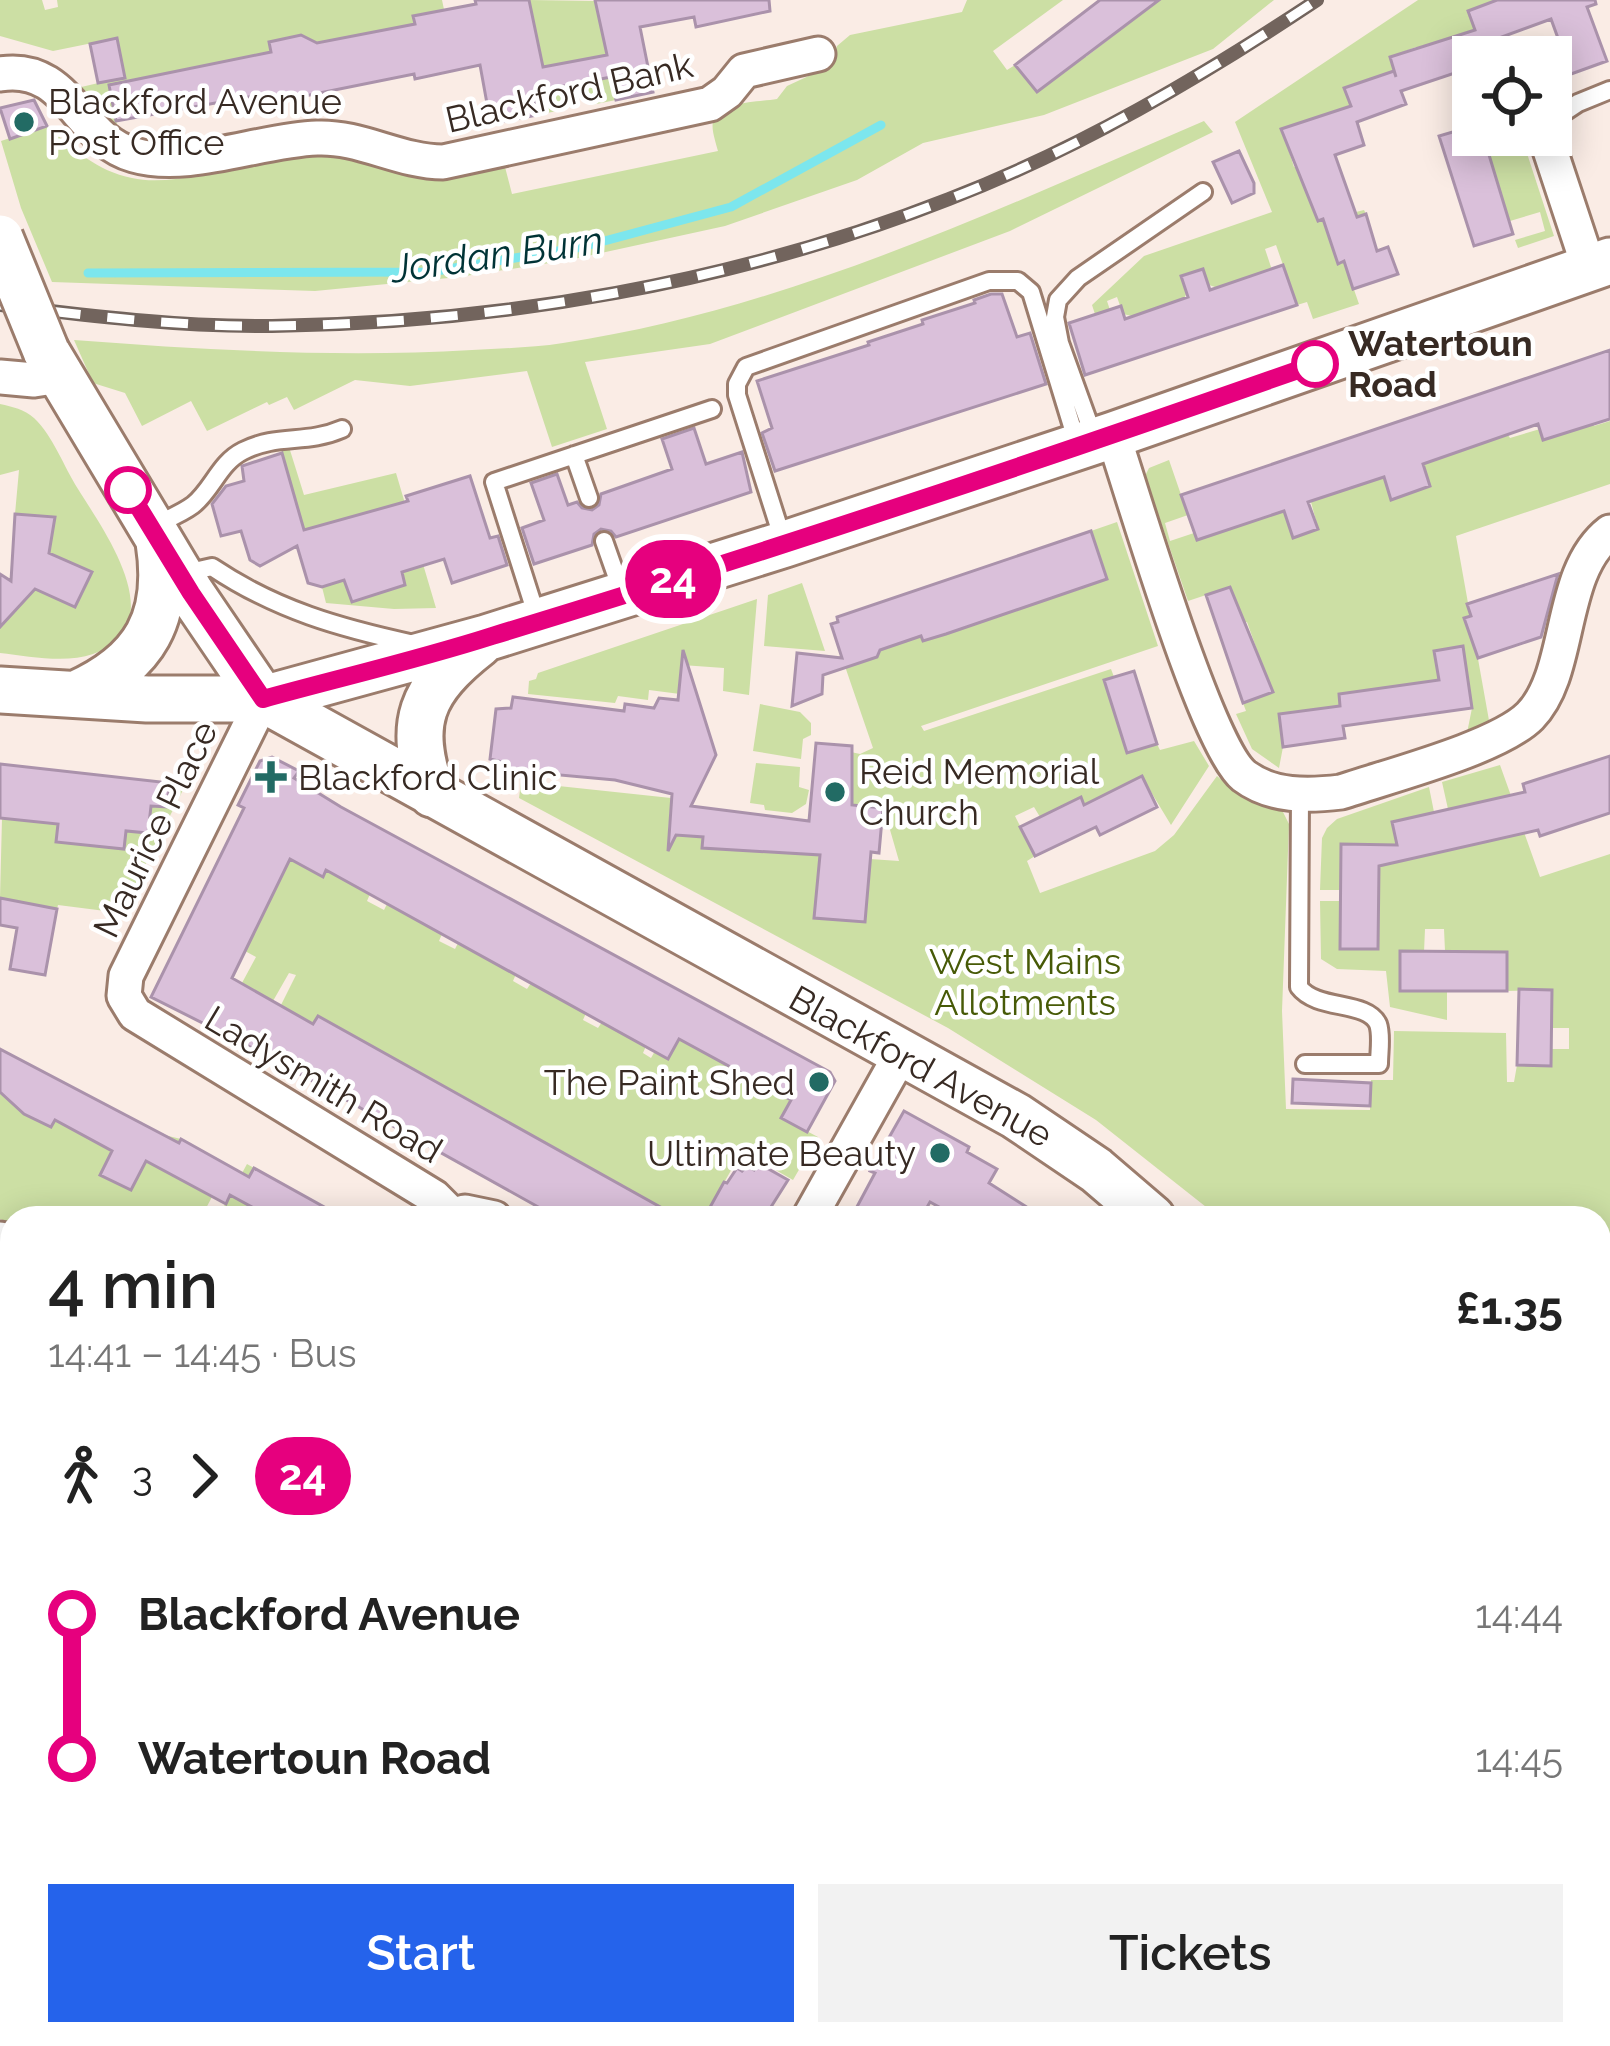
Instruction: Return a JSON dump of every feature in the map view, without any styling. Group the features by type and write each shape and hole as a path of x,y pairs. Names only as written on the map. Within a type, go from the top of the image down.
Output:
{"street":[{"name":"Blackford Bank","path":"0,74 28,73 51,82 106,142 148,159 326,138 443,162 710,104 744,71 818,54"},
{"path":"0,690 263,699 624,596 1096,440 1599,264 1554,156"},
{"name":"Blackford Avenue","path":"0,238 53,363 163,547 263,699 1043,1132 1139,1206"},
{"path":"0,377 34,380 53,363"},
{"path":"1096,440 1227,755 1247,778 1279,792 1341,792 1493,739 1528,718 1546,694 1589,555 1610,532"},
{"path":"74,695 108,680 133,660 148,633 162,588 163,547"},
{"path":"433,794 419,752 421,714 441,677 486,638"},
{"name":"Maurice Place","path":"124,995 126,976 263,699"},
{"name":"Ladysmith Road","path":"124,995 135,1015 434,1197 440,1206"},
{"path":"816,1206 902,1054"}],"lane":[{"path":"1572,107 1610,90"},
{"path":"1096,440 1060,343 1055,317 1058,300 1078,278 1203,192"},
{"path":"784,544 737,395 746,367 989,281 1018,281 1031,292 1096,440"},
{"path":"538,621 494,482 712,409"},
{"path":"342,429 318,439 267,441 228,460 163,547 304,616 440,650"},
{"path":"574,455 589,498"},
{"path":"604,541 624,596"},
{"path":"1300,794 1299,987 1310,998 1371,1016 1379,1028 1379,1064 1305,1064"}],"green space":[{"path":"0,0 42,0 45,10 58,7 57,0 442,0 454,57 416,29 302,46 299,35 270,41 271,52 246,57 256,107 252,108 249,97 234,100 226,63 111,96 117,124 111,125 77,88 124,77 117,38 53,51 0,36"},
{"path":"529,0 596,1 616,100 591,105 582,60 558,65 567,109 537,115 520,27 534,23"},
{"path":"967,0 1063,0 993,51 1007,70 1015,65 1037,92 1074,62 1053,35 1063,29 1086,57 1151,6 1147,0 1274,0 1213,49 1044,115 923,143 857,180 725,226 569,260 459,277 315,291 52,282 21,208 1,141 47,126 97,165 119,175 151,180 313,154 457,168 505,167 512,194 718,151 713,125 723,110 777,99 787,86 828,67 837,46 850,35 962,12"},
{"path":"1418,0 1497,0 1468,11 1475,30 1430,45 1441,78 1429,81 1416,47 1390,57 1394,71 1345,88 1351,105 1282,129 1294,167 1299,166 1356,212 1366,214 1339,263 1344,261 1359,304 1313,319 1307,302 1297,305 1276,245 1265,249 1272,270 1218,288 1209,285 1202,269 1181,276 1187,292 1184,299 1132,316 1123,314 1117,297 1107,301 1127,361 1112,366 1092,305 1144,256 1272,212 1235,122"},
{"path":"1204,121 1213,132 1010,231 710,344 585,362 607,429 552,447 527,371 410,386 355,380 294,410 287,397 207,431 191,401 142,426 125,393 93,383 74,340 273,352 422,352 540,346 647,327 729,306 890,253"},
{"path":"1490,156 1528,156 1554,236 1518,248 1515,240 1545,231 1540,212 1510,221"},
{"path":"0,404 26,412 47,434 126,577 131,601 128,622 117,641 93,654 59,659 0,653 0,607 35,589 75,607 91,573 49,553 55,517 15,514 19,470 0,475"},
{"path":"1588,408 1594,426 1610,421 1610,484 1456,536 1490,726 1467,733 1472,708 1460,647 1435,652 1439,680 1340,694 1340,706 1279,714 1283,747 1279,768 1252,749 1236,714 1246,711 1243,703 1272,692 1247,622 1218,632 1213,618 1237,609 1230,587 1188,601 1145,476 1149,468 1169,460 1188,515 1165,523 1170,541 1194,533 1197,540 1284,511 1318,528 1311,502 1389,475 1392,483 1386,486 1392,500 1430,486 1423,464 1508,435 1540,429 1544,440 1574,431"},
{"path":"289,447 304,495 396,473 436,608 326,603 322,587 350,578 353,601 405,585 384,508 330,523 328,534 286,530 294,496 281,449"},
{"name":"West Mains Allotments","path":"1117,522 1158,646 921,726 924,731 1111,669 1114,677 1105,681 1127,753 1194,741 1209,766 1171,825 1142,777 1085,805 1080,797 1040,817 1034,807 1015,816 1035,856 1027,861 1040,893 1155,851 1174,835 1217,776 1236,793 1282,810 1289,824 1282,1011 1286,1109 1370,1110 1371,1080 1393,1080 1394,1031 1506,1033 1507,1082 1514,1082 1517,1065 1550,1066 1551,1049 1569,1049 1569,1028 1552,1028 1552,990 1507,991 1507,952 1445,951 1444,929 1425,929 1424,952 1447,991 1447,1020 1390,1007 1386,971 1337,969 1321,959 1320,901 1340,901 1340,948 1378,948 1379,845 1341,844 1340,890 1320,890 1322,838 1327,828 1337,819 1429,787 1434,812 1392,822 1401,861 1498,798 1448,809 1442,782 1500,765 1540,877 1610,854 1610,1206 1205,1206 1096,1120 948,1028 519,798 521,782 671,798 668,834 703,837 703,848 820,854 814,918 864,922 870,859 899,861 884,809 852,805 851,752 873,748 837,643 844,641 853,665 893,645 1063,589 1072,592 1106,580 1091,531"},
{"path":"802,583 825,651 764,646 768,595"},
{"path":"757,599 749,695 723,691 724,668 682,665 680,694 649,690 648,700 618,696 615,703 528,694 529,681 538,673"},
{"path":"760,704 800,712 811,723 801,759 753,751"},
{"path":"756,763 800,767 799,787 809,790 806,804 792,813 750,803"},
{"path":"170,783 185,786 121,913 58,905 57,909 0,898 2,818 58,824 124,849 126,831 148,833 151,806 167,807"},
{"path":"294,851 323,877 326,870 370,894 367,901 384,910 387,904 442,934 439,941 455,949 458,943 516,974 513,981 527,989 531,983 586,1013 583,1020 598,1028 602,1022 646,1046 643,1053 651,1058 655,1051 668,1058 679,1039 791,1100 782,1118 818,1137 793,1180 742,1151 711,1206 659,1206 319,1016 313,1024 281,1005 296,975 289,973 273,1001 246,986 236,994 256,957 245,951"},
{"path":"0,1092 50,1127 55,1119 114,1147 101,1174 131,1190 160,1134 181,1139 164,1171 212,1197 207,1206 0,1206"},
{"path":"247,1164 254,1168 238,1199 251,1206 224,1206"}],"building":[{"path":"475,0 529,0 543,67 607,55 595,0 769,0 770,11 696,27 694,17 640,27 653,92 616,100 611,77 533,92 537,115 500,122 497,107 488,109 480,65 255,106 254,96 116,121 109,85 271,52 269,42 301,35 317,43 415,24 413,16 476,4"},
{"path":"1100,0 1159,0 1037,92 1015,65"},
{"path":"1497,0 1595,0 1596,4 1587,7 1607,61 1572,74 1572,36 1557,36 1551,19 1505,36 1456,36 1475,30 1468,11"},
{"path":"1452,37 1452,74 1401,91 1406,104 1357,122 1364,145 1335,155 1357,217 1366,214 1377,251 1388,247 1398,274 1353,289 1344,261 1338,264 1323,219 1318,221 1281,129 1351,106 1344,88 1394,71 1396,77 1390,57"},
{"path":"117,38 125,78 98,83 90,44"},
{"name":"Blackford Avenue Post Office","path":"34,100 47,126 10,139 0,108"},
{"path":"1452,132 1452,156 1489,156 1513,234 1474,246 1439,136"},
{"path":"1239,151 1254,193 1232,203 1213,162"},
{"path":"1283,265 1297,305 1085,375 1069,323 1121,306 1125,319 1188,297 1181,276 1203,269 1210,290"},
{"path":"991,294 1002,294 1017,337 1030,333 1046,384 775,471 762,433 772,428 757,381 869,345"},
{"path":"1610,350 1610,419 1543,440 1538,424 1423,464 1430,486 1391,500 1384,477 1308,502 1318,529 1293,538 1284,511 1197,540 1181,495"},
{"path":"694,428 706,464 742,452 751,492 616,537 601,529 594,534 592,545 534,564 522,528 544,520 531,483 557,474 568,505 577,502 592,510 599,505 601,494 672,469 662,439"},
{"path":"282,453 304,530 408,501 406,496 470,476 490,538 498,536 507,565 452,583 444,559 402,572 405,585 352,602 344,580 322,587 308,583 297,546 260,566 250,560 241,531 221,536 212,504 226,486 244,481 242,466"},
{"path":"15,514 55,517 49,553 92,572 75,607 35,589 0,627 0,574 11,581"},
{"path":"1091,531 1107,579 946,634 923,641 921,636 880,650 877,657 823,675 822,694 792,706 797,653 842,658 831,624 838,622 837,617"},
{"path":"1558,574 1541,637 1478,658 1464,618 1471,616 1467,604"},
{"path":"1230,587 1273,692 1243,703 1206,595"},
{"path":"1463,646 1472,708 1343,726 1345,738 1283,747 1279,714 1340,706 1339,694 1439,680 1434,651"},
{"name":"Reid Memorial Church","path":"683,650 716,755 691,806 809,821 816,743 852,746 852,805 883,808 879,853 871,852 865,922 814,918 820,855 702,848 703,837 676,835 668,851 672,794 615,780 505,773 506,763 490,759 496,709 511,708 513,697 624,711 625,704 654,708 659,698 678,700"},
{"path":"1134,671 1157,744 1127,753 1104,680"},
{"path":"1610,756 1610,813 1540,836 1538,830 1379,866 1378,949 1340,949 1341,844 1397,845 1392,822 1525,792 1523,784"},
{"path":"272,757 299,771 294,778 341,807 830,1072 835,1081 807,1132 781,1118 791,1100 679,1039 668,1059 326,870 323,877 290,859 232,978 313,1024 318,1016 658,1206 536,1206 260,1052 151,997 244,808 238,805 260,761"},
{"path":"0,764 170,783 167,807 151,806 148,833 126,831 124,849 56,842 58,824 0,818"},
{"path":"1142,776 1157,807 1100,835 1096,827 1035,856 1020,827 1081,797 1084,805"},
{"path":"0,898 57,909 45,975 10,969 17,928 0,925"},
{"path":"1400,951 1507,952 1507,991 1400,991"},
{"path":"1519,989 1552,990 1551,1066 1517,1065"},
{"path":"0,1049 179,1143 181,1139 249,1177 254,1168 322,1206 250,1206 230,1195 226,1204 146,1161 131,1190 100,1175 112,1151 55,1120 51,1127 24,1114 0,1092"},
{"path":"1293,1079 1371,1083 1370,1106 1292,1103"},
{"path":"904,1111 969,1147 967,1152 997,1169 989,1183 1025,1206 937,1206 930,1202 928,1206 857,1206 875,1173 870,1171"},
{"path":"758,1163 788,1180 772,1206 711,1206 737,1168 754,1170"}],"waterway":[{"name":"Jordan Burn","path":"88,273 430,272 582,247 731,207 881,125"}],"railway":[{"path":"0,305 204,325 358,323 530,307 701,275 868,228 1045,158 1138,110 1317,0"}],"bus line":[{"name":"24","path":"128,490 263,699 624,596 1315,364"}],"place":[{"name":"Blackford Avenue Post Office","path":"24,122"},
{"name":"Watertoun Road","path":"1315,364"},
{"name":"Blackford Clinic","path":"271,777"},
{"name":"Reid Memorial Church","path":"835,792"},
{"name":"The Paint Shed","path":"819,1082"},
{"name":"Ultimate Beauty","path":"940,1153"}]}
